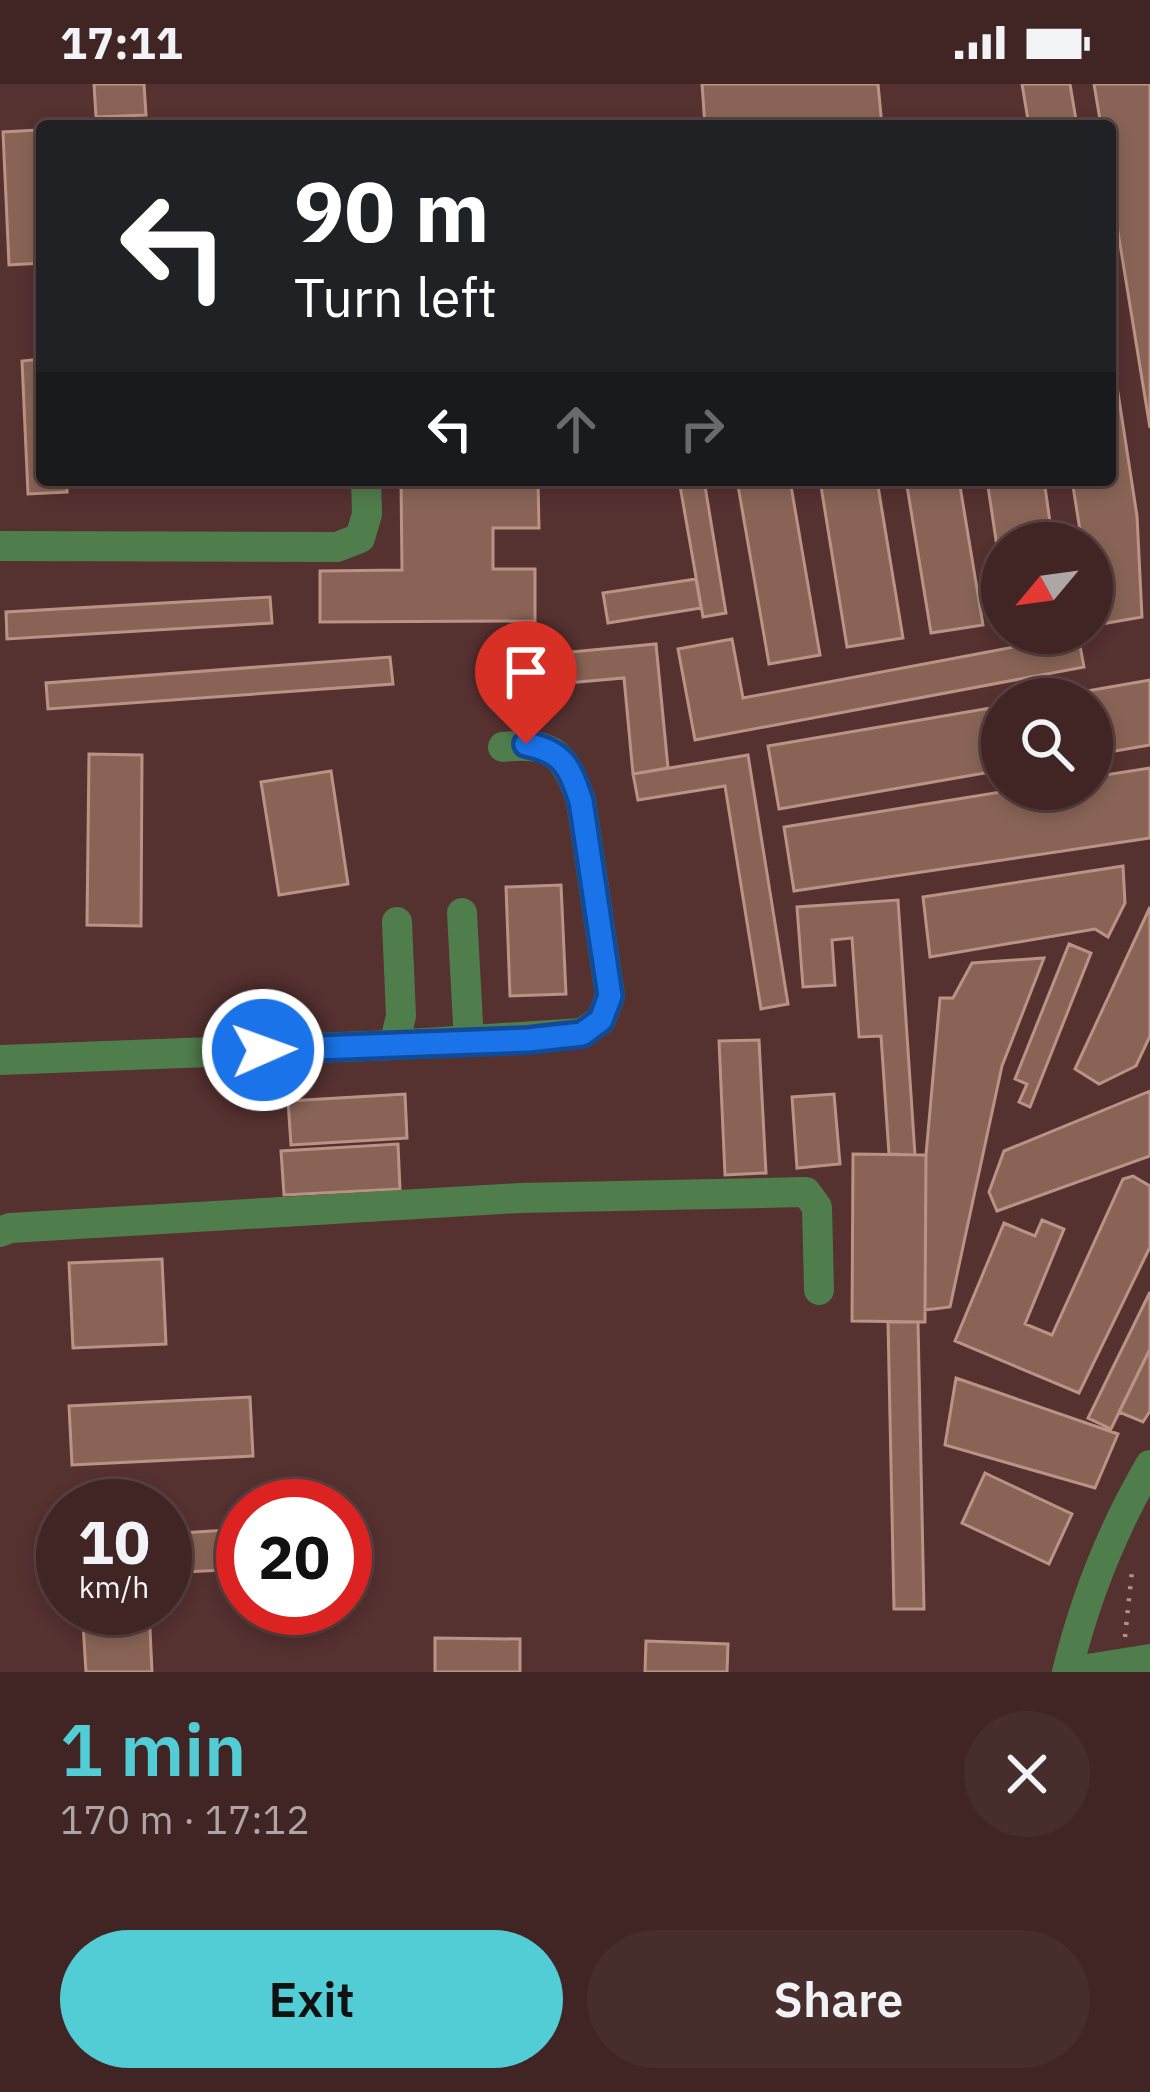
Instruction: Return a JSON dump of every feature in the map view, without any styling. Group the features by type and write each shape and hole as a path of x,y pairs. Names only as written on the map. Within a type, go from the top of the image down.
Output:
{"street":[{"path":"0,546 337,547 360,538 368,514 366,486"},
{"path":"0,1060 582,1034 601,1020 610,996 581,801 570,771 552,749 503,746"},
{"path":"462,913 469,1042"},
{"path":"394,1046 401,1016 398,922"},
{"path":"0,1232 520,1198 806,1192 817,1207 819,1290"},
{"path":"1133,1658 1068,1672 1084,1603 1118,1519 1150,1465"}],"path":[{"path":"1132,1570 1133,1658"}],"building":[{"path":"94,84 144,84 146,115 96,117"},
{"path":"702,84 878,84 881,120 705,120"},
{"path":"1022,84 1070,84 1076,120 1028,120"},
{"path":"1094,84 1150,84 1150,428 1116,220 1116,120 1100,120"},
{"path":"36,130 36,263 9,265 3,132"},
{"path":"36,360 36,486 67,486 67,492 28,494 22,361"},
{"path":"1116,380 1137,516 1142,617 1113,622 1113,522 1079,522 1073,486 1116,486"},
{"path":"401,486 538,486 539,528 493,528 493,569 535,569 535,621 320,622 320,571 402,570"},
{"path":"680,486 705,486 726,613 703,617"},
{"path":"738,486 791,486 820,655 769,664"},
{"path":"821,486 878,486 903,638 847,647"},
{"path":"907,486 960,486 981,625 931,633"},
{"path":"988,486 1045,486 1050,522 993,522"},
{"path":"696,579 701,608 608,623 603,593"},
{"path":"270,597 272,623 7,639 6,612"},
{"path":"732,639 743,698 981,653 1082,654 1084,667 1025,678 981,678 981,686 695,740 678,649"},
{"path":"656,644 668,768 633,774 624,678 500,689 497,659"},
{"path":"390,657 393,684 48,709 46,683"},
{"path":"1150,680 1150,745 1113,751 1113,686"},
{"path":"981,710 981,774 779,809 768,746"},
{"path":"89,754 142,755 141,926 87,925"},
{"path":"748,755 788,1004 761,1009 725,786 638,800 633,774"},
{"path":"1150,768 1150,838 794,891 784,827 981,795 981,810 1113,810 1113,774"},
{"path":"331,771 348,884 279,895 261,782"},
{"path":"1123,866 1125,903 1108,937 1095,929 930,957 923,897"},
{"path":"561,885 566,994 510,996 506,887"},
{"path":"898,900 915,1155 889,1154 881,1036 859,1037 852,938 832,940 835,985 803,987 797,907"},
{"path":"1150,907 1150,1036 1136,1066 1099,1084 1075,1069"},
{"path":"1069,944 1091,953 1030,1107 1019,1102 1027,1084 1015,1079"},
{"path":"1044,958 1002,1066 950,1307 925,1310 926,1155 940,998 953,998 972,963"},
{"path":"759,1040 766,1173 725,1175 719,1041"},
{"path":"1150,1091 1150,1156 997,1211 989,1192 1004,1151"},
{"path":"405,1094 407,1138 291,1145 288,1101"},
{"path":"834,1094 840,1164 797,1168 792,1097"},
{"path":"398,1144 400,1189 284,1195 281,1151"},
{"path":"853,1154 926,1155 925,1322 852,1321"},
{"path":"1133,1176 1150,1186 1150,1247 1079,1393 955,1341 1004,1223 1035,1236 1042,1220 1064,1229 1025,1324 1052,1335 1123,1179"},
{"path":"162,1259 166,1344 73,1348 69,1263"},
{"path":"1150,1292 1150,1349 1111,1429 1088,1418"},
{"path":"888,1322 918,1322 924,1609 894,1609"},
{"path":"1150,1349 1150,1411 1143,1422 1119,1412"},
{"path":"956,1378 1118,1434 1095,1488 945,1445"},
{"path":"250,1397 253,1456 72,1465 69,1406"},
{"path":"985,1473 1072,1514 1049,1564 962,1523"},
{"path":"216,1531 216,1570 192,1572 192,1532"},
{"path":"84,1635 150,1635 152,1672 86,1672"},
{"path":"435,1638 520,1639 520,1672 435,1672"},
{"path":"646,1641 728,1644 727,1672 645,1672"}],"route":[{"path":"263,1050 528,1040 582,1034 601,1020 610,996 581,801 570,771 552,749 526,744"}]}
